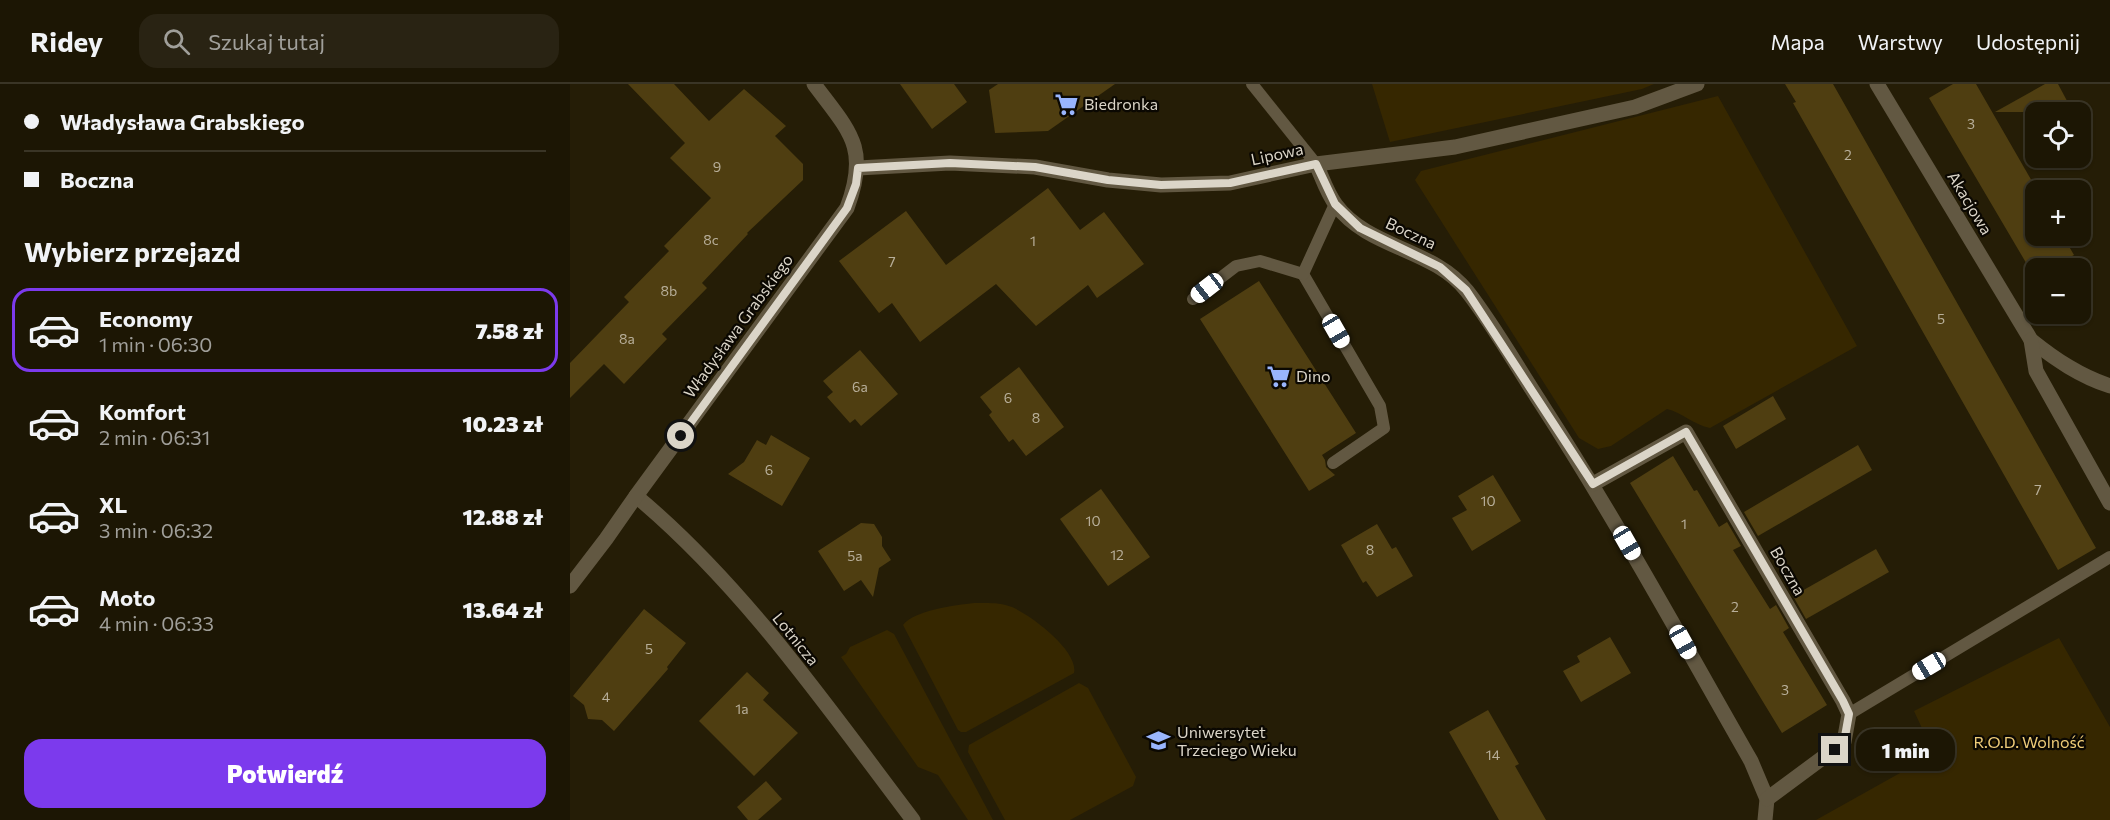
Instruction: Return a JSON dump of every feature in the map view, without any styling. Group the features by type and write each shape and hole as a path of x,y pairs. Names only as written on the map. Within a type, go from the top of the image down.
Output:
{"street":[{"path":"814,84 847,128 854,146 858,168"},
{"name":"Lipowa","path":"858,168 950,163 1035,167 1108,180 1161,185 1230,183 1316,164 1455,147 1635,107 1697,84"},
{"name":"Akacjowa","path":"1877,84 2031,340 2060,363 2092,380 2110,386"},
{"name":"Boczna","path":"1316,164 1335,204 1360,228 1440,267 1466,290 1593,484 1751,761 1767,799 1765,820"},
{"name":"Władysława Grabskiego","path":"570,586 847,208 856,184 858,168"},
{"name":"Akacjowa","path":"2031,340 2036,371 2110,503"},
{"name":"Boczna","path":"1593,484 1686,432 1849,714"},
{"name":"Lotnicza","path":"636,496 687,541 734,591 792,661 912,820"},
{"path":"1767,799 1844,742 1849,714"}],"lane":[{"path":"1252,84 1316,164"},
{"path":"1303,274 1335,204"},
{"path":"1193,299 1236,266 1260,261 1303,274 1380,406 1384,428 1333,463"},
{"path":"1849,714 2110,557"}],"green space":[{"path":"1372,84 1654,84 1642,89 1390,142"},
{"path":"1718,96 1857,346 1710,428 1667,409 1611,446 1598,449 1579,438 1415,180 1421,171"},
{"path":"974,603 1007,605 1030,618 1062,645 1074,664 1074,673 966,732 961,732 903,625 926,612"},
{"path":"887,630 894,634 993,820 968,820 938,775 918,767 841,657 850,647"},
{"name":"R.O.D. Wolność","path":"2059,638 2110,727 2110,820 1816,820 1934,754 1914,711"},
{"path":"1079,683 1088,688 1136,777 1133,786 1070,820 1005,820 968,752 969,745"}],"building":[{"path":"628,84 674,84 709,121 744,89 786,126 775,136 803,164 803,180 747,233 702,283 707,288 662,334 667,339 624,384 604,364 570,398 570,363 629,302 624,297 669,251 664,246 711,198 670,158 685,143"},
{"path":"900,84 954,84 967,102 932,129"},
{"path":"998,84 1115,84 1048,131 995,133 989,90"},
{"path":"1785,84 1833,84 2096,548 2058,570 1793,103 1796,102"},
{"path":"1953,84 1976,84 2031,180 2025,180 2025,246 2069,246 2074,255 2069,258 2025,258 2025,261 1929,98"},
{"path":"2045,84 2058,84 2068,102 2025,102 2025,112 1995,112"},
{"path":"1048,188 1080,230 1104,212 1144,264 1097,298 1088,285 1036,326 996,284 920,342 892,303 879,313 839,261 906,211 946,265"},
{"name":"Dino","path":"1259,281 1356,433 1322,455 1326,467 1335,475 1309,491 1200,319"},
{"path":"860,350 898,394 861,426 855,419 850,423 827,397 833,392 823,381"},
{"path":"1019,367 1064,427 1026,456 1013,439 1009,442 989,415 992,412 980,397"},
{"path":"1773,396 1786,419 1736,449 1723,426"},
{"path":"771,435 810,458 782,506 728,474 744,462 757,440 766,445"},
{"path":"1858,445 1872,470 1758,536 1744,512"},
{"path":"1673,456 1719,527 1727,522 1741,546 1733,550 1770,609 1776,605 1789,628 1783,632 1827,705 1782,733 1630,483"},
{"path":"1493,475 1521,521 1472,551 1452,518 1467,510 1458,496"},
{"path":"1101,489 1150,557 1108,586 1060,519"},
{"path":"861,523 874,524 882,537 882,546 891,560 879,568 873,597 861,580 844,591 818,551"},
{"path":"1377,524 1392,549 1396,547 1413,576 1377,597 1366,581 1363,583 1341,545"},
{"path":"1876,549 1889,572 1806,619 1793,596"},
{"path":"644,609 686,643 667,667 668,669 614,731 602,720 588,719 584,705 573,696"},
{"path":"1610,637 1631,673 1581,702 1563,671 1580,662 1577,656"},
{"path":"747,672 769,693 763,700 798,733 754,776 699,721"},
{"path":"1488,710 1519,764 1515,766 1546,820 1499,820 1449,732"},
{"path":"766,781 782,799 758,820 748,820 737,807"}],"place":[{"name":"Biedronka","path":"1066,104"},
{"name":"Dino","path":"1278,376"},
{"name":"Uniwersytet Trzeciego Wieku","path":"1159,741"}],"route":[{"path":"681,436 834,228 847,208 856,184 858,168 950,163 1035,167 1108,180 1161,185 1230,183 1316,164 1335,204 1360,228 1440,267 1466,290 1593,484 1686,432 1843,701 1849,714 1844,742 1835,750"}]}
